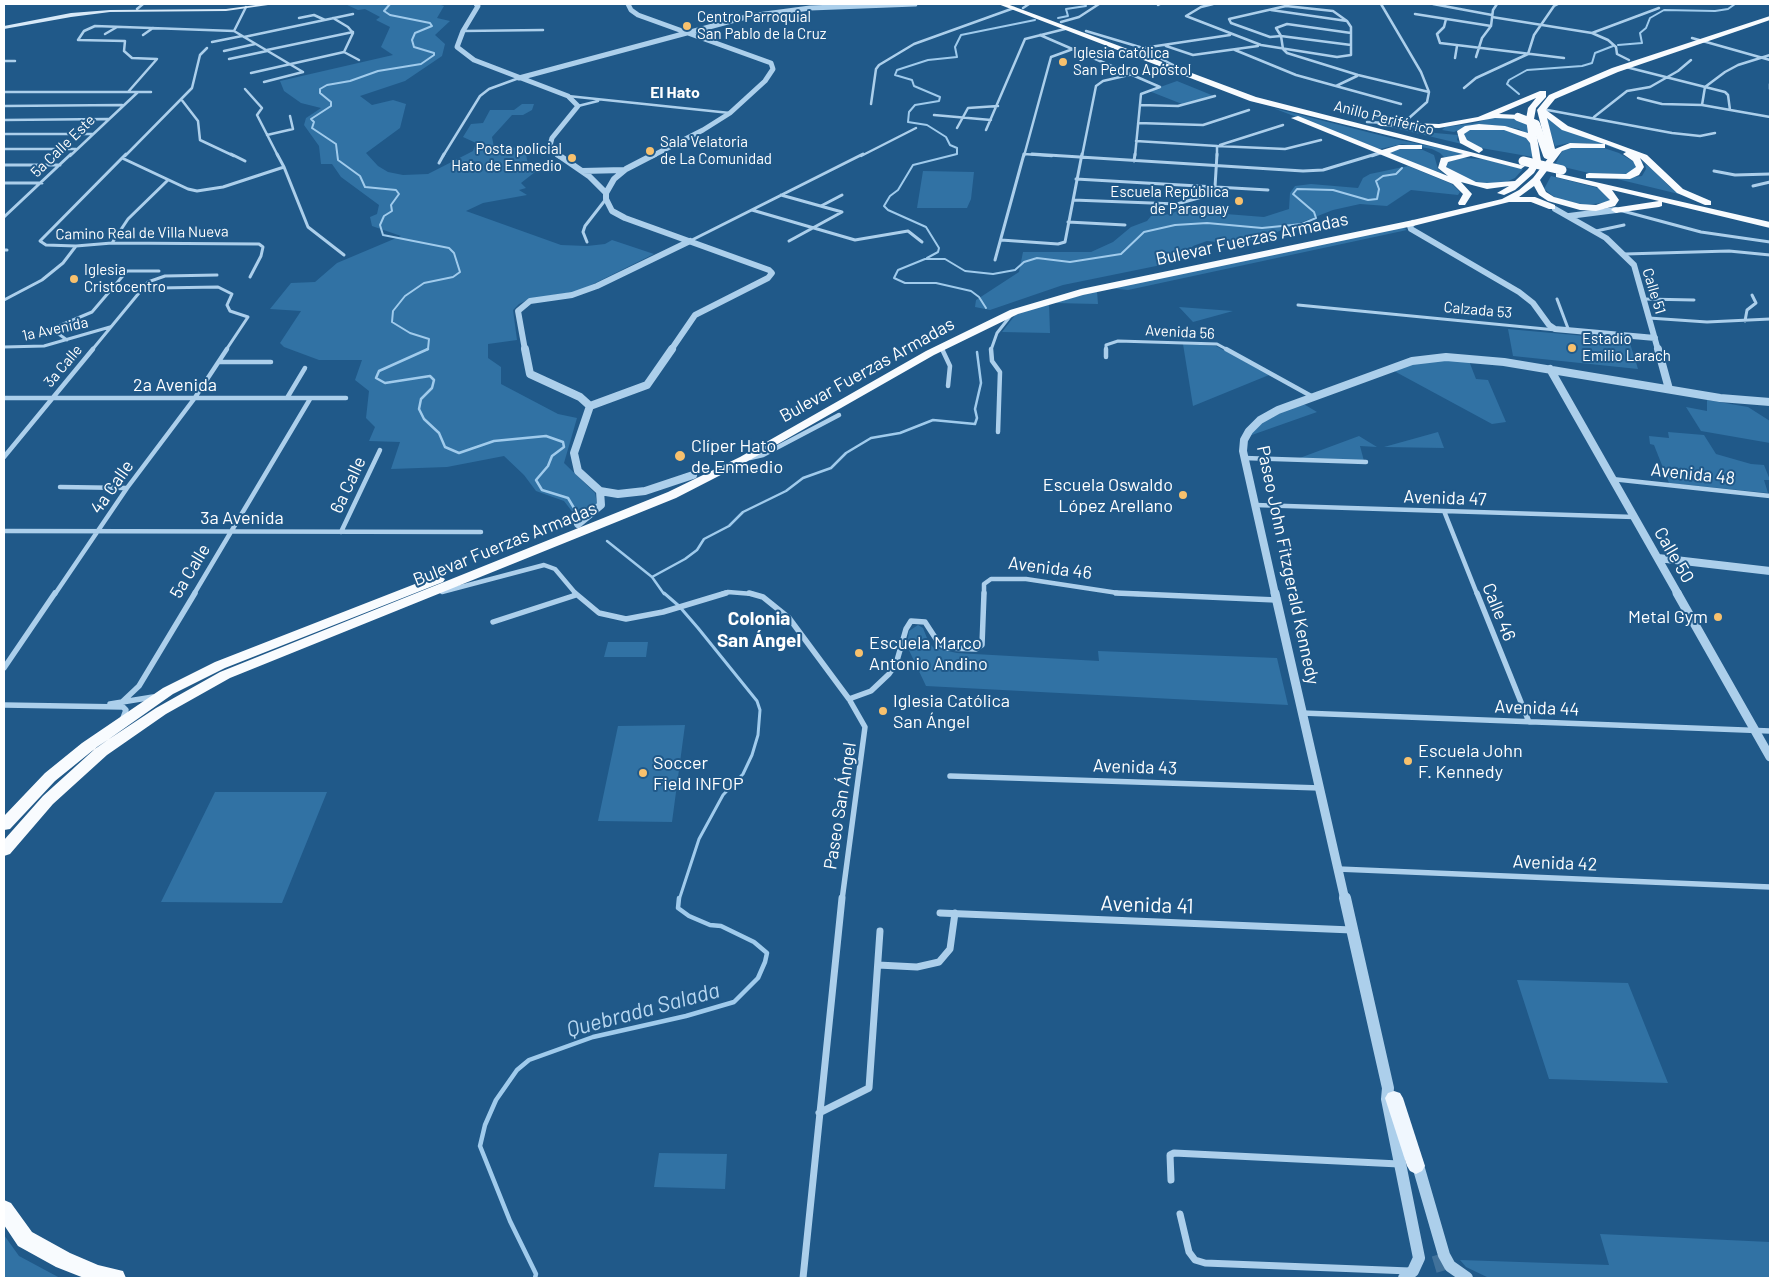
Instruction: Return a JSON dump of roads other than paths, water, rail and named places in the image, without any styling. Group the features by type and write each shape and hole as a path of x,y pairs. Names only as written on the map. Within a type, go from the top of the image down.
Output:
{"highway":[{"name":"Anillo Periférico","path":"1007,5 1063,25 1208,84 1299,112 1502,161 1522,163"},
{"name":"Anillo Periférico","path":"1007,5 1026,6 1063,25 1256,96 1482,151 1583,179 1770,225"},
{"path":"1479,119 1548,96 1627,63 1770,13"},
{"path":"1696,39 1770,18"},
{"path":"1208,84 1456,182 1468,194 1462,203"},
{"path":"1548,96 1541,109 1550,159"},
{"name":"Bulevar Fuerzas Armadas","path":"4,825 55,773 113,728 168,692 245,655 663,490 733,455 966,324 1000,309 1075,288 1462,203 1503,192 1531,171 1537,161 1531,113 1535,104 1548,96"},
{"path":"1541,109 1566,128 1624,148 1644,158 1680,191 1726,209"},
{"path":"1338,117 1401,126 1439,126 1503,115 1518,116 1536,124 1550,159"},
{"path":"1439,126 1435,130 1440,133 1460,133 1472,127 1505,128 1529,136 1535,144"},
{"path":"1460,133 1463,141 1482,151"},
{"path":"1550,159 1559,149 1565,146 1595,146 1615,149 1631,156 1640,167 1636,173 1627,177 1583,179"},
{"path":"1381,152 1392,148 1416,147 1437,153 1442,157 1442,168 1446,172 1474,184 1503,185 1524,177"},
{"path":"1443,162 1461,156 1502,161"},
{"name":"Bulevar Fuerzas Armadas","path":"4,850 29,820 69,779 102,751 154,715 225,675 526,553 644,508 744,459 941,347 1014,312 1081,292 1413,223 1504,201 1522,192 1536,180 1550,159"},
{"name":"Anillo Periférico","path":"1583,179 1770,220"},
{"path":"1583,179 1626,195 1634,202 1616,210"},
{"path":"1536,180 1542,193 1551,199 1580,207 1596,208 1612,204 1615,200 1612,194 1603,188"},
{"path":"1504,201 1532,199 1555,209"},
{"path":"1616,210 1650,204 1697,208"},
{"path":"4,1209 25,1239 63,1260 97,1274 116,1278"}],"main road":[{"path":"245,8 262,4"},
{"path":"4,27 76,12 140,7 245,8 273,4"},
{"path":"4,27 71,15 140,7"},
{"path":"1391,1093 1408,1165"}],"street":[{"path":"476,4 478,6 463,30 457,47 464,55 568,96 730,113"},
{"path":"587,242 583,232 585,226 606,196 614,179 626,169 730,113 771,74 771,63 638,15 631,10 628,4"},
{"path":"439,163 480,96 489,89 519,78 750,16 791,10 915,4"},
{"path":"986,130 1025,40 1040,36 1063,25 1099,4"},
{"path":"1213,4 1201,7 1186,16 1260,46 1346,57 1351,55 1351,45 1351,27 1347,21 1334,11 1317,8 1286,6 1229,19 1231,23 1259,34 1351,45"},
{"path":"1367,122 1388,123 1409,118 1427,102 1430,92 1421,72 1381,4"},
{"path":"1433,4 1592,33 1608,40 1616,47 1617,54 1627,63 1666,77 1726,93 1730,110"},
{"path":"1476,57 1491,26 1492,16 1497,4"},
{"path":"1528,54 1530,44 1540,25 1558,4"},
{"path":"871,104 876,69 879,65 914,44 1007,5"},
{"path":"234,31 245,8"},
{"path":"1592,33 1638,14 1659,8"},
{"path":"1268,10 1347,21"},
{"path":"212,42 353,14"},
{"path":"1415,14 1491,26"},
{"path":"299,18 314,15 325,20"},
{"path":"333,18 353,32"},
{"path":"1446,19 1444,27 1437,34 1440,43 1564,58"},
{"path":"1283,50 1281,36 1276,28 1278,26 1287,24 1351,33"},
{"path":"128,92 158,59 132,58 124,51 125,41 77,39 94,26 234,31 303,72 264,82"},
{"path":"105,34 117,27"},
{"path":"142,35 154,28"},
{"path":"463,30 543,30"},
{"path":"229,59 353,32"},
{"path":"344,52 353,37 353,32"},
{"path":"1086,32 1132,46 1153,48 1230,35"},
{"path":"1040,36 1160,87 1144,92 1140,105 1134,160"},
{"path":"1696,39 1770,60"},
{"path":"224,51 255,44"},
{"path":"1166,46 1185,54 1193,55 1260,46"},
{"path":"1455,58 1457,46"},
{"name":"Camino Real de Villa Nueva","path":"207,48 200,56 193,86 40,240 45,245 76,246 112,243 259,244 263,247 261,256 250,277"},
{"path":"1153,48 1151,51 1154,55 1177,67"},
{"path":"995,260 1051,57 1057,53 1073,49"},
{"path":"1235,50 1296,76 1401,104"},
{"path":"1283,50 1315,63 1430,92"},
{"path":"251,73 344,52 359,60"},
{"path":"1464,88 1476,78 1528,54"},
{"path":"1702,105 1705,87 1738,65 1770,56"},
{"path":"1594,117 1628,91 1650,87 1691,60"},
{"path":"4,61 15,61"},
{"path":"1001,240 1063,244 1065,242 1096,86 1103,81 1133,74"},
{"path":"1336,86 1358,75"},
{"path":"1770,84 1770,89"},
{"path":"245,89 262,108 257,115 284,167 308,227 344,256"},
{"path":"4,92 151,92"},
{"name":"5a Calle Este","path":"4,217 138,92"},
{"path":"568,96 578,106"},
{"path":"1140,105 1178,106 1215,96"},
{"path":"1638,98 1662,104 1702,105 1770,117"},
{"path":"181,99 198,121 200,140 245,161"},
{"path":"603,100 578,106 552,138 549,147 554,154 582,170 606,196 612,210 625,218 769,270 772,273 768,278 696,315 647,385 604,398 590,406 574,453 578,471 600,491 618,494 645,491 693,475"},
{"path":"4,106 122,105"},
{"path":"957,128 966,110 970,107 998,106"},
{"path":"1541,109 1594,117 1679,134 1700,136 1715,133"},
{"path":"1138,123 1203,125 1249,110"},
{"path":"703,111 713,115 717,121"},
{"path":"934,115 991,120"},
{"path":"268,135 293,129 290,116"},
{"path":"1409,118 1412,122 1421,124 1453,124"},
{"path":"4,120 108,119"},
{"path":"1217,146 1283,125"},
{"path":"590,406 580,397 530,374 518,314 522,306 539,299 580,293 690,241 916,128"},
{"path":"4,134 93,134"},
{"path":"1136,141 1285,149 1321,140"},
{"path":"1073,200 1177,204 1202,197 1215,187 1217,146"},
{"path":"4,149 76,149"},
{"path":"1024,154 1314,171 1381,152"},
{"path":"122,158 188,189 210,190 284,167"},
{"path":"4,165 60,165"},
{"path":"582,170 626,169"},
{"path":"1714,171 1735,175 1770,174"},
{"path":"1076,179 1268,190"},
{"path":"112,243 128,219 168,180"},
{"path":"1753,186 1770,182"},
{"path":"4,183 42,183"},
{"path":"781,195 842,212 789,241"},
{"path":"821,206 842,195"},
{"path":"1555,209 1589,213"},
{"name":"Calle 51","path":"1555,209 1596,231 1625,254 1634,265 1669,389"},
{"path":"752,210 861,241 908,231 922,242"},
{"path":"1568,216 1616,210 1701,232 1770,242"},
{"path":"1586,226 1582,218 1589,213"},
{"path":"1068,222 1125,225"},
{"path":"1413,223 1410,226 1412,229 1519,292 1537,308 1549,325 1561,330"},
{"path":"1596,231 1624,225"},
{"path":"4,300 42,280 62,263 76,246"},
{"path":"1625,254 1729,251 1770,255"},
{"path":"119,271 159,271"},
{"path":"67,340 53,330 54,328 92,312 128,271"},
{"name":"3a Calle","path":"4,457 50,398 148,282 165,276 216,275"},
{"name":"4a Calle","path":"4,668 127,488 194,399 248,317 230,311 227,305 232,294 226,289 218,287 158,288"},
{"path":"1745,321 1747,310 1756,303 1752,295"},
{"path":"1557,299 1569,331"},
{"path":"1644,299 1694,300"},
{"name":"Calzada 53","path":"1298,305 1655,338"},
{"path":"998,432 1000,372 992,361 992,343 1014,312"},
{"path":"1649,318 1707,322 1770,319"},
{"name":"1a Avenida","path":"4,347 29,348 67,340 111,327"},
{"name":"Avenida 56","path":"1106,357 1106,345 1118,340 1217,344 1313,397"},
{"path":"941,347 950,366 948,386"},
{"name":"Paseo John Fitzgerald Kennedy","path":"1467,1278 1455,1271 1444,1255 1400,1108 1391,1093 1244,458 1244,440 1249,431 1260,420 1278,410 1412,361 1437,358 1476,358 1720,398 1770,402"},
{"path":"219,362 271,362"},
{"path":"287,398 305,368"},
{"name":"Calle 50","path":"1550,369 1770,756"},
{"path":"596,396 613,395"},
{"path":"580,397 588,396"},
{"name":"2a Avenida","path":"4,398 346,398"},
{"name":"5a Calle","path":"121,702 139,686 310,398"},
{"path":"744,459 763,455 839,415"},
{"name":"6a Calle","path":"341,532 380,450"},
{"path":"1244,458 1366,462"},
{"name":"Avenida 48","path":"1612,479 1770,496"},
{"path":"60,487 127,488"},
{"path":"578,524 601,505 600,491"},
{"name":"Avenida 47","path":"1255,505 1444,512 1634,516"},
{"name":"Calle 46","path":"1444,512 1528,722"},
{"name":"3a Avenida","path":"4,531 480,532"},
{"path":"526,553 534,566"},
{"path":"1658,558 1770,571"},
{"name":"Paseo San Ángel","path":"406,602 534,566 544,565 555,569 576,595 598,613 610,617 632,619 738,591 763,597 790,618 849,699 866,732 847,849 803,1278"},
{"name":"Avenida 46","path":"849,699 871,691 889,674 896,664 906,629 911,621 920,620 925,622 938,642 946,648 976,649 982,645 984,638 984,584 991,579 1026,579 1118,593 1276,600"},
{"path":"493,622 576,595"},
{"path":"97,706 141,700 168,692"},
{"path":"4,705 123,707 126,710 126,714 113,728"},
{"name":"Avenida 44","path":"1302,713 1770,731"},
{"name":"Avenida 43","path":"950,776 1320,788"},
{"name":"Avenida 42","path":"1338,869 1770,887"},
{"name":"Avenida 41","path":"940,913 1352,930"},
{"path":"878,965 917,967 938,962 950,949 955,914"},
{"path":"819,1113 869,1088 880,932"},
{"path":"1171,1180 1170,1155 1174,1152 1408,1165 1419,1258 1409,1275 1205,1263 1195,1260 1189,1252 1180,1214"}],"waterway":[{"name":"Quebrada Salada","path":"390,4 384,11 390,15 430,23 432,26 415,33 412,40 414,47 434,53 434,55 421,64 378,71 350,81 327,85 320,89 320,93 331,102 331,106 311,119 314,122 312,128 336,144 338,160 360,176 365,187 396,190 399,194 391,205 392,211 384,216 380,225 383,235 449,248 454,253 460,272 453,277 424,283 405,296 393,311 392,322 410,333 429,339 428,349"},
{"path":"1058,18 1068,16 1066,9 1086,6 1085,4"},
{"path":"1618,45 1642,43 1640,33 1646,28 1650,18 1664,10 1715,11 1728,9 1735,4"},
{"path":"927,258 938,252 939,248 926,227 888,210 884,206 890,196 898,190 913,165 957,154 957,148 950,145 946,137 927,125 908,122 909,112 915,105 939,101 940,97 914,86 912,80 895,75 897,70 928,60 957,57 955,47 961,35 1035,20"},
{"path":"1519,94 1507,84 1509,80 1527,70 1582,66 1592,63 1595,53 1613,46"},
{"path":"986,308 979,297 971,291 936,283 905,283 894,278 898,270 925,259 945,259 965,271 993,274 1015,270 1024,262 1037,258 1070,262 1121,254 1144,232 1175,225 1207,223 1262,228 1302,224 1316,218 1314,212 1293,194 1297,189 1333,190 1368,200 1377,199 1379,189 1376,181 1383,176 1396,174 1402,168"},
{"name":"Quebrada Salada","path":"428,349 379,371 376,378 385,383 430,376 434,380 432,388 421,399 419,409 424,419 439,433 445,447 459,453 494,441 546,436 563,442 564,447 552,456 548,466 536,480 542,490 568,498 577,513"},
{"path":"652,577 685,559 697,550 704,539 729,526 743,512 786,491 803,478 831,468 846,453 871,438 900,433 933,420 975,424 977,418 975,409 981,383 977,352"},
{"name":"Quebrada Salada","path":"607,541 652,577"},
{"name":"Quebrada Salada","path":"652,577 664,594"},
{"name":"Quebrada Salada","path":"664,593 679,606 698,628 757,701 760,710 758,735 752,755 743,774 723,795 699,839 679,900"},
{"name":"Quebrada Salada","path":"535,1278 536,1274 510,1221 480,1146 485,1125 496,1100 517,1070 529,1060 593,1037 686,1016 734,1002 758,978 765,962 767,953 754,942 721,926 710,925 689,916 678,908 679,898"}],"tunnel":[{"path":"1440,1254 1447,1278"}],"place":[{"name":"Centro Parroquial San Pablo de la Cruz","path":"687,26"},
{"name":"Iglesia católica San Pedro Apóstol","path":"1063,62"},
{"name":"Sala Velatoria de La Comunidad","path":"650,151"},
{"name":"Posta policial Hato de Enmedio","path":"572,158"},
{"name":"Escuela República de Paraguay","path":"1239,201"},
{"name":"Iglesia Cristocentro","path":"74,279"},
{"name":"Estadio Emilio Larach","path":"1572,348"},
{"name":"Clíper Hato de Enmedio","path":"680,456"},
{"name":"Escuela Oswaldo López Arellano","path":"1183,495"},
{"name":"Metal Gym","path":"1718,617"},
{"name":"Escuela Marco Antonio Andino","path":"859,653"},
{"name":"Iglesia Católica San Ángel","path":"883,711"},
{"name":"Escuela John F. Kennedy","path":"1408,761"},
{"name":"Soccer Field INFOP","path":"643,773"}],"district":[{"name":"El Hato","path":"675,93"},
{"name":"Colonia San Ángel","path":"759,630"}]}
